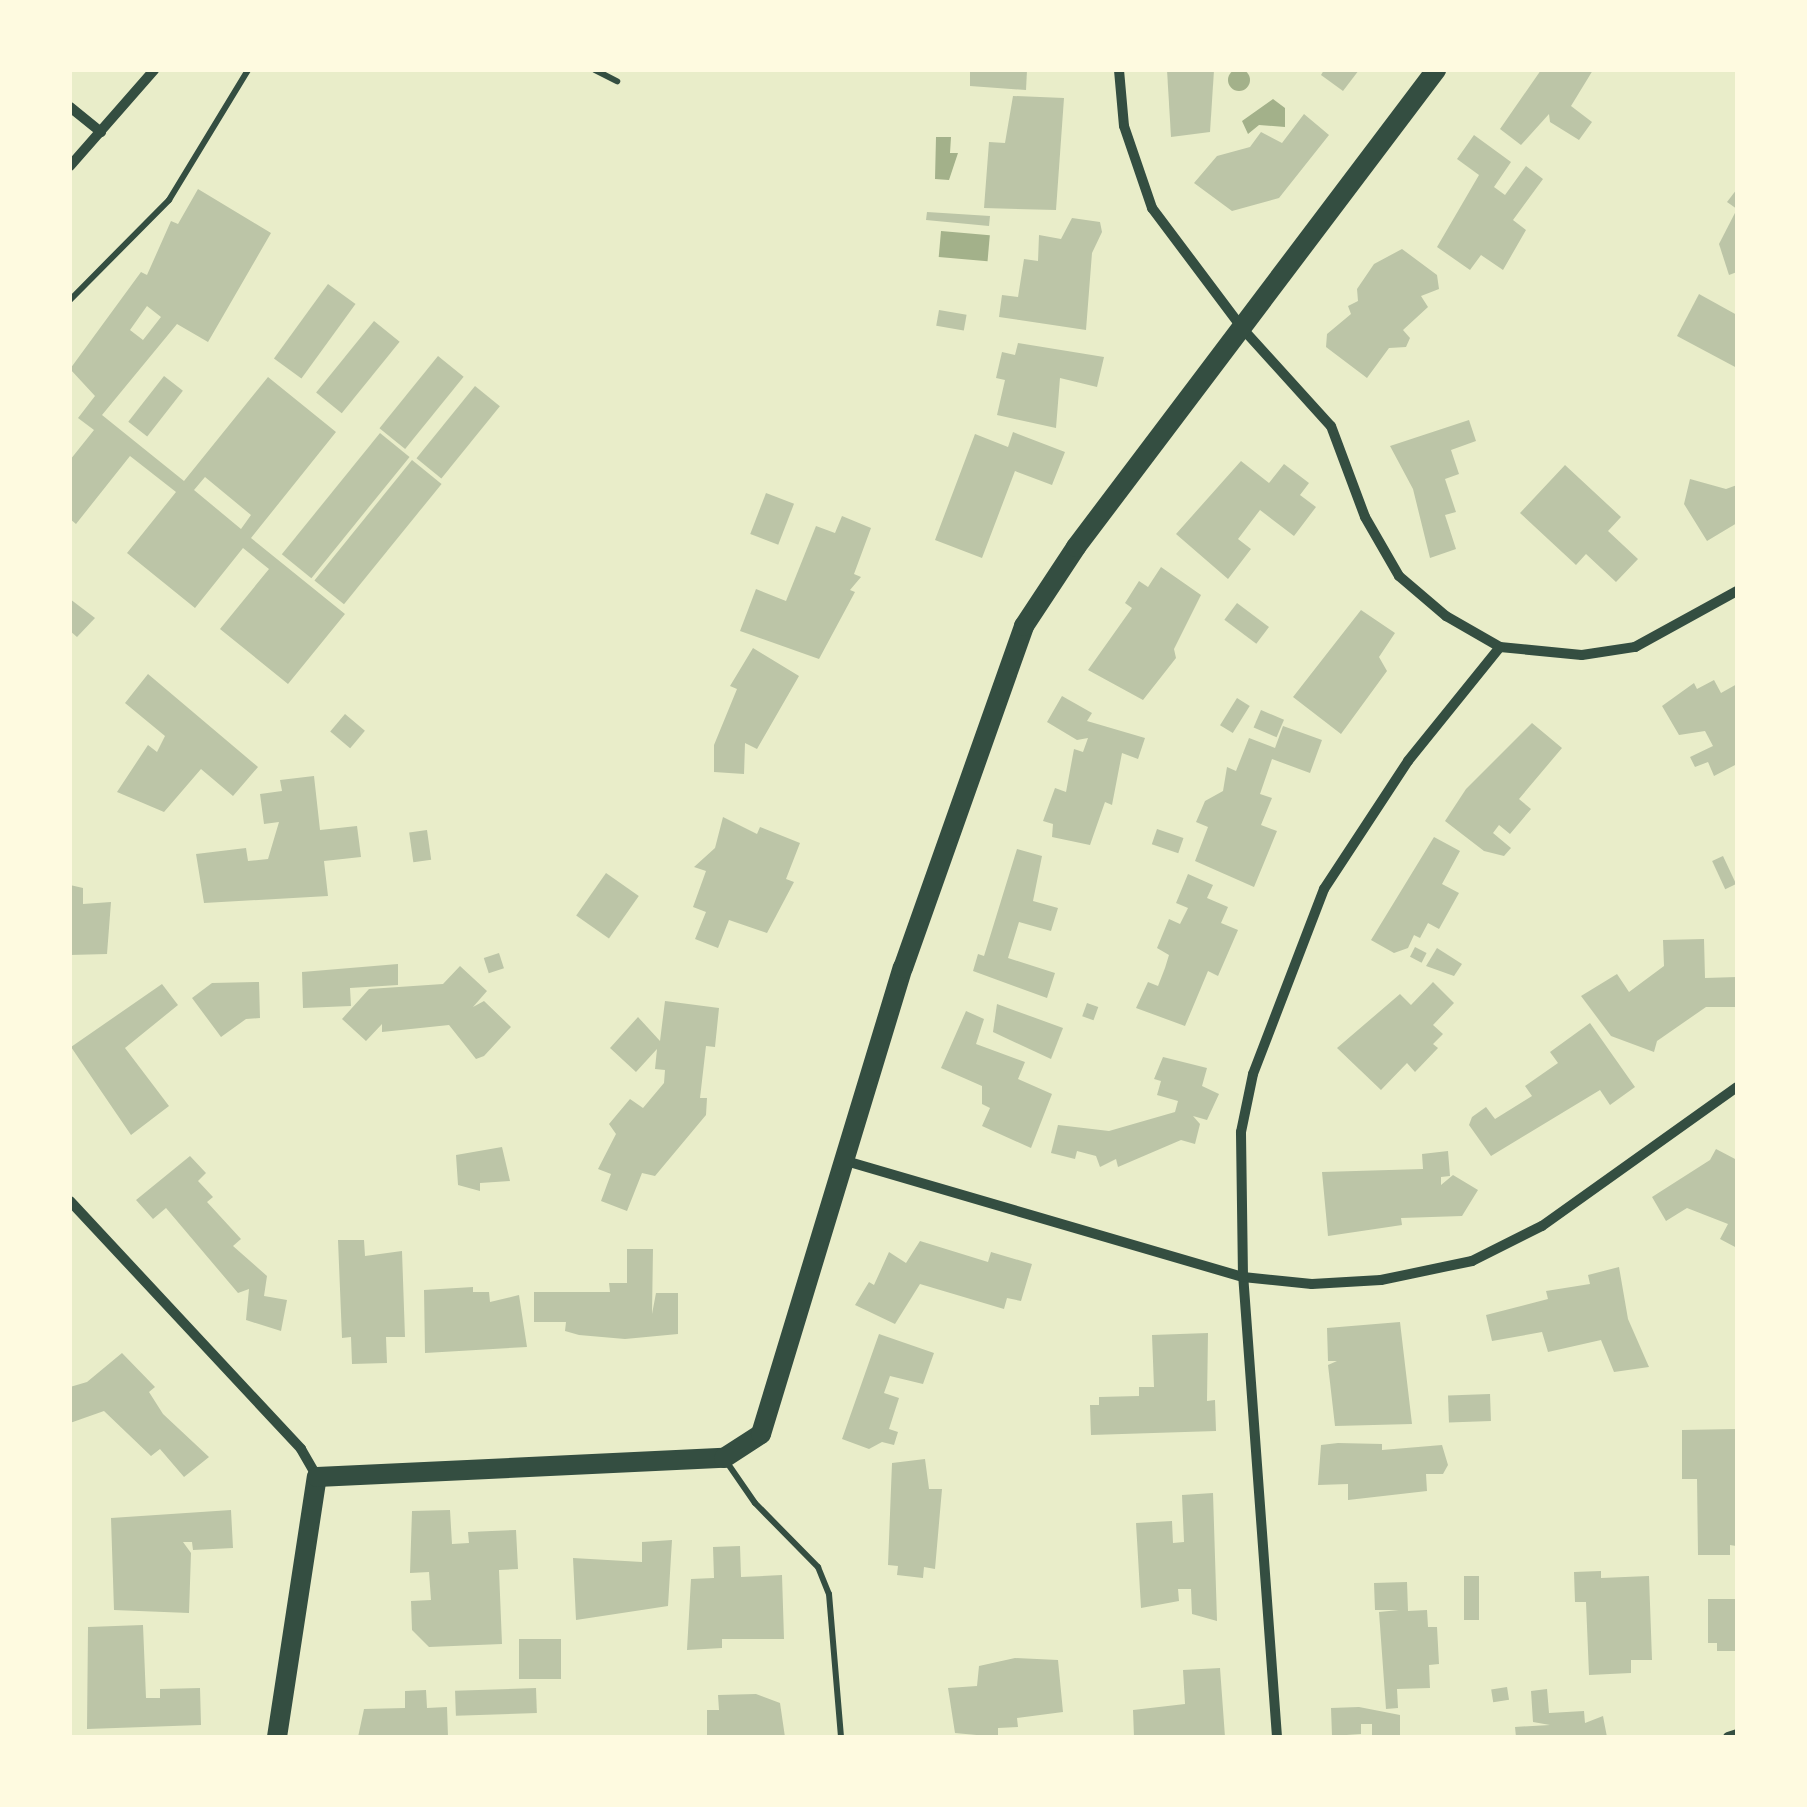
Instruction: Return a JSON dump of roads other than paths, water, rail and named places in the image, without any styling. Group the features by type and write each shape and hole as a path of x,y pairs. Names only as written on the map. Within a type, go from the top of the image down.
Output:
{"main road":[{"path":"277,1737 316,1477 724,1458 751,1445 769,1418 903,968 1024,626 1076,547 1436,70"}],"street":[{"path":"70,166 154,70"},
{"path":"1119,70 1124,126 1152,208 1242,328 1331,426 1365,517 1400,576 1473,636 1500,647 1582,656 1634,648 1737,591"},
{"path":"70,107 101,132"},
{"path":"1277,1737 1243,1277 1241,1132 1253,1074 1324,890 1383,796 1500,647"},
{"path":"846,1161 1243,1277 1312,1284 1381,1280 1472,1260 1542,1226 1737,1086"},
{"path":"70,1201 301,1449 316,1477"},
{"path":"1728,1737 1737,1734"}],"lane":[{"path":"70,300 169,200 248,70"},
{"path":"595,70 617,81"},
{"path":"724,1458 755,1502 818,1567 829,1594 841,1737"}]}
